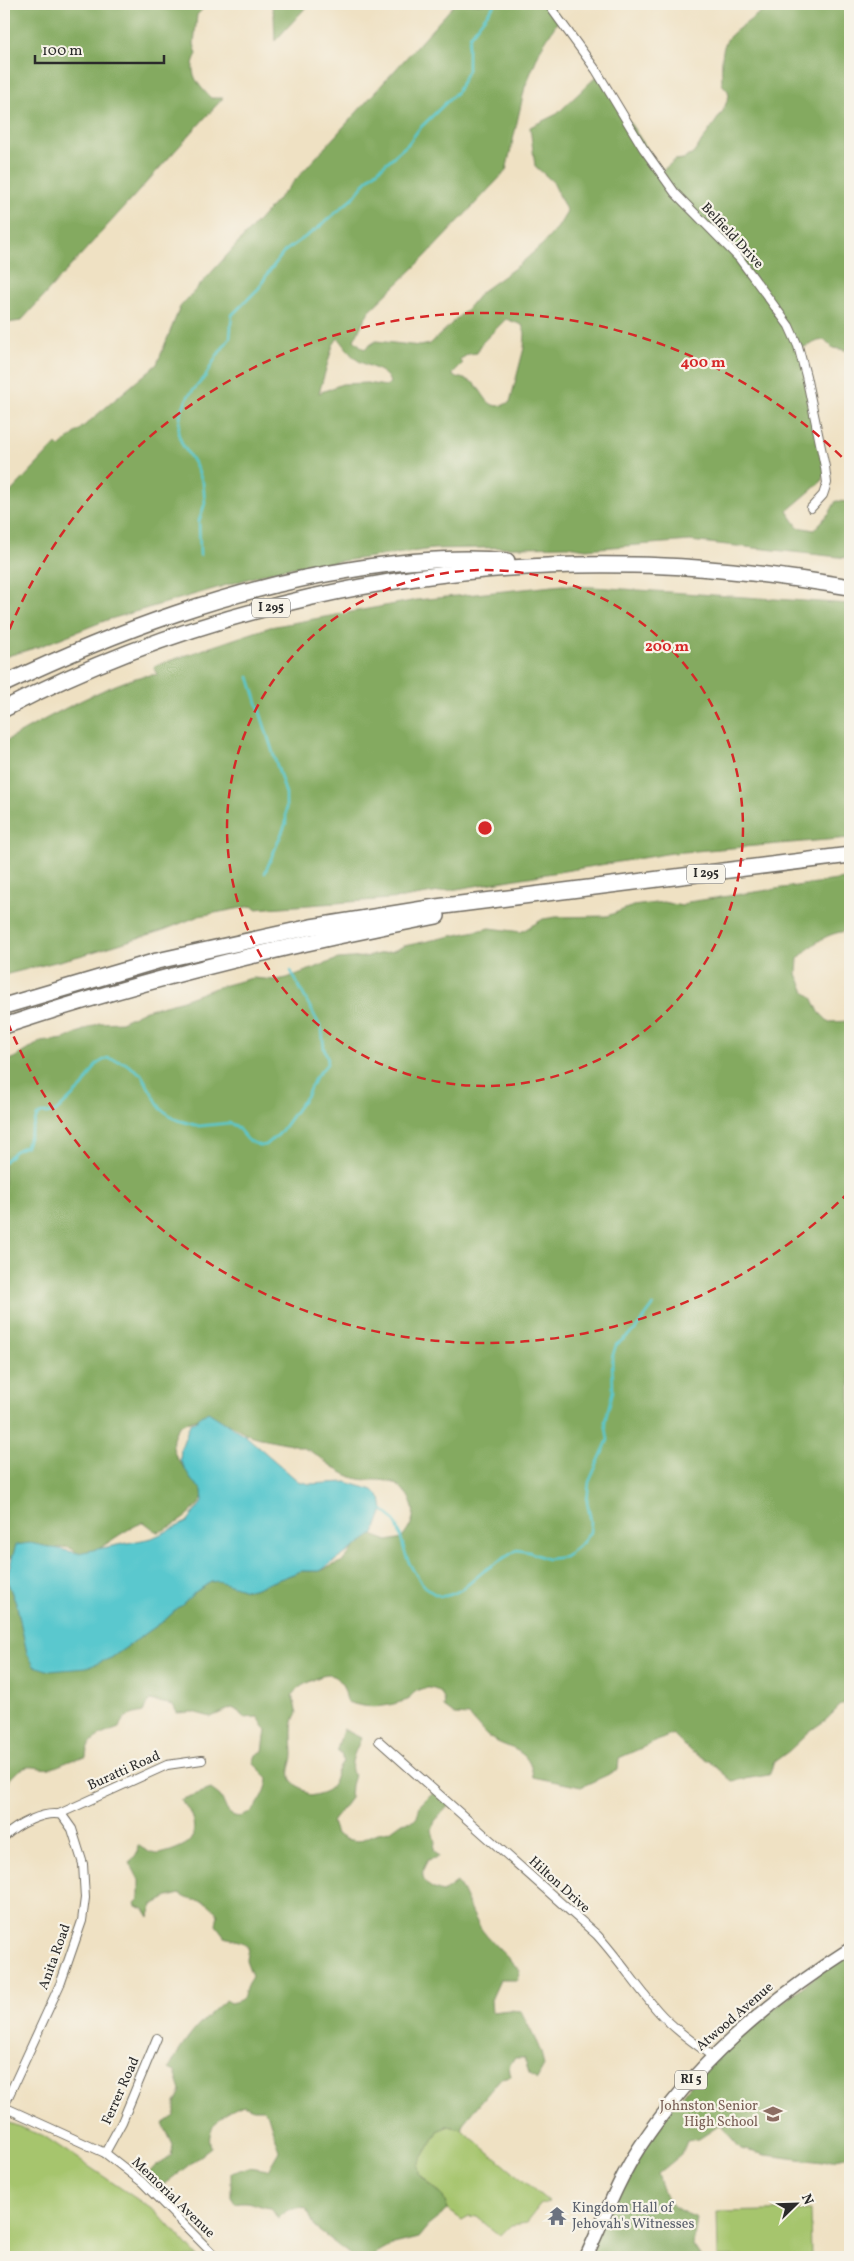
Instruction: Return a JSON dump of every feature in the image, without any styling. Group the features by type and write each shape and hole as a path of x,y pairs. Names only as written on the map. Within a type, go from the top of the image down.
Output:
{"highway":[{"path":"4,684 83,648 156,620 244,591 334,572 430,560 494,560 553,566"},
{"name":"I 295","path":"4,709 127,654 186,633 276,606 368,586 430,576 553,566 632,565 693,567 756,573 850,587"},
{"path":"4,672 83,648"},
{"name":"I 295","path":"4,1006 157,961 281,933 436,907 850,855"},
{"path":"4,1026 185,972 345,935 562,892"},
{"path":"4,1032 94,998"}],"main road":[{"name":"Atwood Avenue","path":"586,2257 639,2148 682,2090 712,2056 788,1991 850,1949"}],"street":[{"name":"Belfield Drive","path":"548,4 596,70 643,148 675,193 739,258 789,326 798,346 806,376 827,483 823,495 811,508"},
{"name":"Hilton Drive","path":"380,1741 597,1936 614,1953 659,2012 679,2032 712,2056"},
{"name":"Buratti Road","path":"4,1837 17,1827 43,1816 59,1814 167,1765 202,1760"},
{"name":"Anita Road","path":"4,2106 61,1982 82,1921 85,1898 82,1864 72,1829 66,1819 59,1814"},
{"name":"Ferrer Road","path":"105,2153 122,2122 157,2038"},
{"name":"Memorial Avenue","path":"4,2106 105,2153 142,2182 216,2257"}],"green space":[{"path":"4,4 208,4 197,15 194,44 197,54 193,73 198,84 211,98 223,98 21,321 7,323 4,327"},
{"path":"271,4 309,4 275,41 274,15"},
{"path":"455,4 550,4 560,18 541,48 525,87 506,171 422,260 369,311 354,340 364,349 376,341 420,346 430,344 468,308 481,292 519,265 543,244 558,227 567,212 553,182 535,166 530,127 557,114 598,75 662,171 675,160 683,159 693,154 723,111 729,96 728,91 722,84 722,58 725,45 731,35 768,4 850,4 850,351 833,348 825,340 800,349 826,470 822,481 787,511 798,527 814,530 830,512 836,501 850,502 850,531 847,543 848,558 690,541 586,549 568,546 433,549 282,569 107,620 38,647 4,657 4,499 56,444 59,447 157,364 180,307","holes":["506,319 522,325 525,333 524,348 510,402 497,406 489,402 474,383 453,376 453,373 463,363 459,360 469,354 477,353 482,343","338,338 353,357 381,371 390,383 386,386 367,383 342,384 319,393 333,345"]},
{"path":"563,585 850,604 850,838 672,853 403,898 255,909 252,906 199,916 164,930 83,955 4,975 4,742 103,690 143,676 157,675 154,666 270,627 417,600"},
{"path":"850,878 850,931 828,936 809,948 798,959 797,974 805,992 812,997 819,1012 829,1022 850,1021 850,1700 841,1705 827,1719 774,1762 769,1775 732,1781 709,1761 690,1751 673,1734 619,1758 618,1770 581,1787 533,1777 531,1767 522,1754 487,1736 469,1716 455,1715 444,1707 444,1700 438,1691 426,1688 413,1693 408,1700 385,1706 371,1707 347,1702 343,1686 336,1677 331,1675 319,1677 300,1687 292,1695 297,1713 292,1727 293,1755 290,1778 296,1785 310,1796 326,1791 333,1785 343,1762 341,1753 337,1750 343,1729 361,1738 352,1762 354,1775 350,1798 332,1822 336,1834 345,1839 358,1841 378,1833 390,1831 401,1823 413,1821 417,1817 420,1805 434,1791 450,1804 435,1821 432,1830 435,1842 434,1849 439,1857 428,1860 423,1871 424,1880 431,1887 443,1892 457,1882 482,1931 520,1971 517,1980 500,1980 491,2000 492,2012 521,2011 541,2051 544,2066 537,2079 529,2073 524,2058 514,2058 509,2067 511,2076 501,2078 464,2122 461,2129 449,2126 439,2130 418,2165 419,2173 443,2197 448,2210 428,2226 418,2238 394,2244 371,2257 353,2257 315,2228 307,2208 291,2209 278,2219 271,2208 246,2202 235,2203 231,2197 231,2173 249,2167 268,2170 279,2151 268,2115 263,2109 253,2109 244,2105 223,2116 213,2126 210,2140 211,2148 154,2192 142,2181 155,2166 171,2156 173,2145 163,2124 175,2116 175,2103 181,2091 175,2072 169,2069 187,2040 209,2015 226,2000 230,2003 236,2002 244,1996 252,1976 246,1960 248,1947 242,1942 225,1937 216,1925 218,1915 208,1904 180,1894 168,1897 152,1905 149,1917 144,1909 136,1906 135,1903 139,1899 139,1880 130,1863 137,1853 138,1845 151,1853 159,1854 177,1849 189,1842 194,1829 192,1818 184,1803 180,1800 211,1789 223,1800 229,1813 236,1816 243,1816 256,1807 265,1792 268,1778 253,1763 256,1755 263,1751 266,1730 258,1717 243,1718 240,1712 232,1708 211,1717 192,1712 177,1713 173,1705 150,1700 143,1712 128,1716 123,1720 119,1728 97,1737 89,1745 86,1757 52,1768 24,1768 17,1772 4,1786 4,1064 40,1042 64,1039 99,1023 121,1022 146,1010 252,978 277,980 287,978 338,959 364,957 393,951 404,946 490,928 521,932 543,919 607,916 633,906 663,902 682,906 688,902","holes":["204,1418 223,1422 250,1435 303,1448 352,1477 391,1482 397,1485 408,1496 413,1508 410,1526 402,1538 388,1541 372,1535 359,1542 343,1561 320,1571 301,1571 246,1590 218,1580 211,1582 195,1592 165,1620 111,1658 30,1657 27,1653 17,1606 6,1578 6,1560 22,1552 68,1547 74,1550 81,1560 144,1522 157,1532 171,1527 178,1522 197,1506 205,1494 176,1457 173,1449 173,1440 176,1431 181,1425 192,1420"]},
{"path":"850,1950 850,2156 822,2162 766,2155 741,2149 720,2125 699,2139 687,2141 682,2154 658,2174 670,2202 680,2210 697,2218 693,2245 701,2257 586,2257 632,2160 713,2056"},
{"path":"4,2121 44,2136 159,2214 198,2257 4,2257"},
{"path":"449,2126 461,2129 549,2202 541,2204 526,2223 511,2225 500,2236 477,2217 469,2216 462,2220 448,2210 443,2197 419,2173 418,2165 439,2130"},
{"path":"810,2210 811,2257 718,2257 717,2212"}],"water":[{"path":"208,1412 246,1436 298,1481 310,1484 346,1482 373,1490 381,1498 383,1510 374,1534 320,1571 301,1571 246,1590 218,1581 211,1582 195,1592 165,1620 111,1658 86,1668 50,1671 34,1666 27,1653 17,1606 6,1578 16,1545 30,1543 78,1553 152,1538 187,1522 203,1501 202,1490 192,1481 180,1460 181,1448 190,1424"}],"waterway":[{"path":"200,555 199,521 205,503 203,483 178,433 181,411 189,395 205,377 216,357 230,338 232,315 259,288 285,251 318,228 354,197 369,178 408,144 419,129 457,92 468,70 470,36 495,4"},
{"path":"249,677 286,794 286,823 265,873"},
{"path":"4,1162 15,1151 26,1146 37,1116 42,1113 54,1113 59,1109 83,1086 97,1064 107,1058 125,1063 141,1074 161,1109 177,1120 199,1126 229,1123 236,1126 248,1140 260,1146 266,1145 279,1134 307,1095 315,1078 327,1064 328,1059 324,1048 322,1030 291,971"},
{"path":"383,1510 395,1523 406,1555 419,1579 431,1592 438,1595 445,1596 457,1592 488,1568 517,1550 529,1552 547,1559 565,1557 583,1542 590,1532 591,1521 587,1502 589,1482 608,1440 605,1421 613,1391 612,1358 616,1345 635,1330 653,1306"}],"place":[{"name":"Johnston Senior High School","path":"773,2114"},
{"name":"Kingdom Hall of Jehovah's Witnesses","path":"557,2216"}]}
